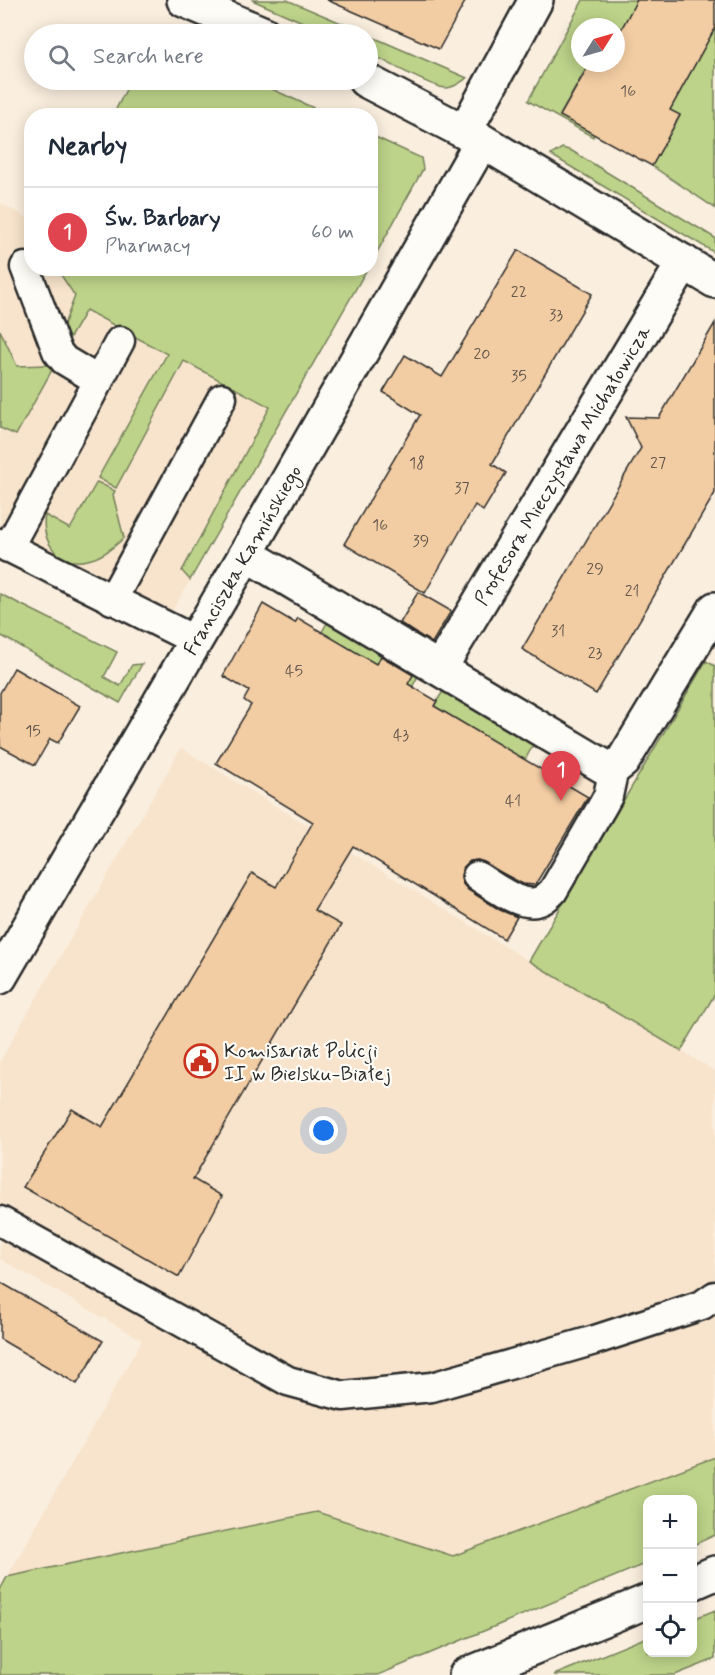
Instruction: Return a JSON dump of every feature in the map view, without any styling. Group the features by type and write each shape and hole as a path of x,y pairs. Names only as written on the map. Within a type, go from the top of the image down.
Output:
{"street":[{"path":"184,0 240,24"},
{"name":"Franciszka Kamińskiego","path":"0,977 246,554 473,136 536,0"},
{"path":"378,87 473,136 715,281"},
{"name":"Profesora Mieczysława Michałowicza","path":"440,668 684,262"},
{"path":"246,554 603,766 614,768 623,761 715,609"},
{"path":"697,1581 715,1574"},
{"path":"465,1675 643,1603"}],"lane":[{"path":"28,276 57,351 64,360 99,381"},
{"path":"120,341 4,545 196,641"},
{"path":"112,600 222,398"},
{"path":"477,876 519,901 530,903 542,901 554,891 603,806 608,796 614,768"},
{"path":"0,1221 288,1381 343,1396 432,1388 595,1340 702,1305 715,1296"}],"shaded area":[{"path":"0,203 24,216 24,276 87,276 291,404 156,639 0,558"},
{"path":"181,748 529,961 715,1071 715,1457 453,1556 317,1512 7,1577 142,1340 0,1259 0,1061"},
{"path":"558,758 625,797 596,847 528,808"}],"green space":[{"path":"252,0 287,0 343,24 307,24"},
{"path":"583,0 637,0 625,22 625,18 573,18"},
{"path":"571,22 571,72 584,72 560,115 594,134 593,137 528,101"},
{"path":"715,28 715,208 652,166 680,116 670,110"},
{"path":"378,39 467,78 446,88 430,84 378,57"},
{"path":"126,90 274,90 314,108 117,108"},
{"path":"378,138 421,158 423,169 378,250"},
{"path":"562,148 572,151 715,238 715,253 551,155"},
{"path":"62,276 363,276 190,580 182,571 270,407 184,361 116,488 98,478 167,354 86,310 68,341 62,330 75,296"},
{"path":"0,330 17,366 47,365 53,368 16,435 0,428"},
{"path":"97,482 115,491 113,495 124,538 93,559 68,560 60,556 49,543 44,525 45,515 70,529"},
{"path":"0,594 117,652 104,677 120,686 132,665 142,664 120,703 0,635"},
{"path":"327,623 418,676 410,691 319,637"},
{"path":"706,661 715,666 715,994 681,1051 529,961"},
{"path":"443,691 534,743 525,760 434,706"},
{"path":"715,1457 715,1535 697,1543 697,1495 643,1495 643,1565 378,1675 0,1675 0,1590 7,1577 317,1512 453,1556"},
{"path":"715,1610 715,1659 675,1675 554,1675 643,1639 643,1657 697,1657 697,1617"}],"building":[{"path":"327,0 466,0 439,49"},
{"path":"637,0 715,0 715,28 670,110 680,115 652,166 560,116 585,72 625,72 625,22"},
{"path":"518,250 592,294 492,464 506,473 483,511 475,505 425,593 344,544 420,415 383,392 405,355 442,377"},
{"path":"715,323 715,493 596,694 522,649 641,448 626,417 659,418"},
{"path":"418,592 451,611 432,643 400,623"},
{"path":"263,604 295,623 298,618 376,664 381,656 413,675 408,684 437,701 434,706 588,797 535,885 523,884 478,860 470,861 463,868 462,883 468,890 500,910 517,917 504,939 353,846 314,910 341,925 193,1179 222,1196 179,1277 23,1187 72,1109 102,1127 252,873 276,887 313,822 216,763 251,705 244,700 249,691 223,676"},
{"path":"14,668 80,706 58,743 50,739 35,765 0,746 0,693"},
{"path":"0,1282 103,1341 77,1384 0,1339"}],"place":[{"name":"Św. Barbary","path":"561,801"},
{"name":"Komisariat Policji II w Bielsku-Białej","path":"201,1061"}]}
